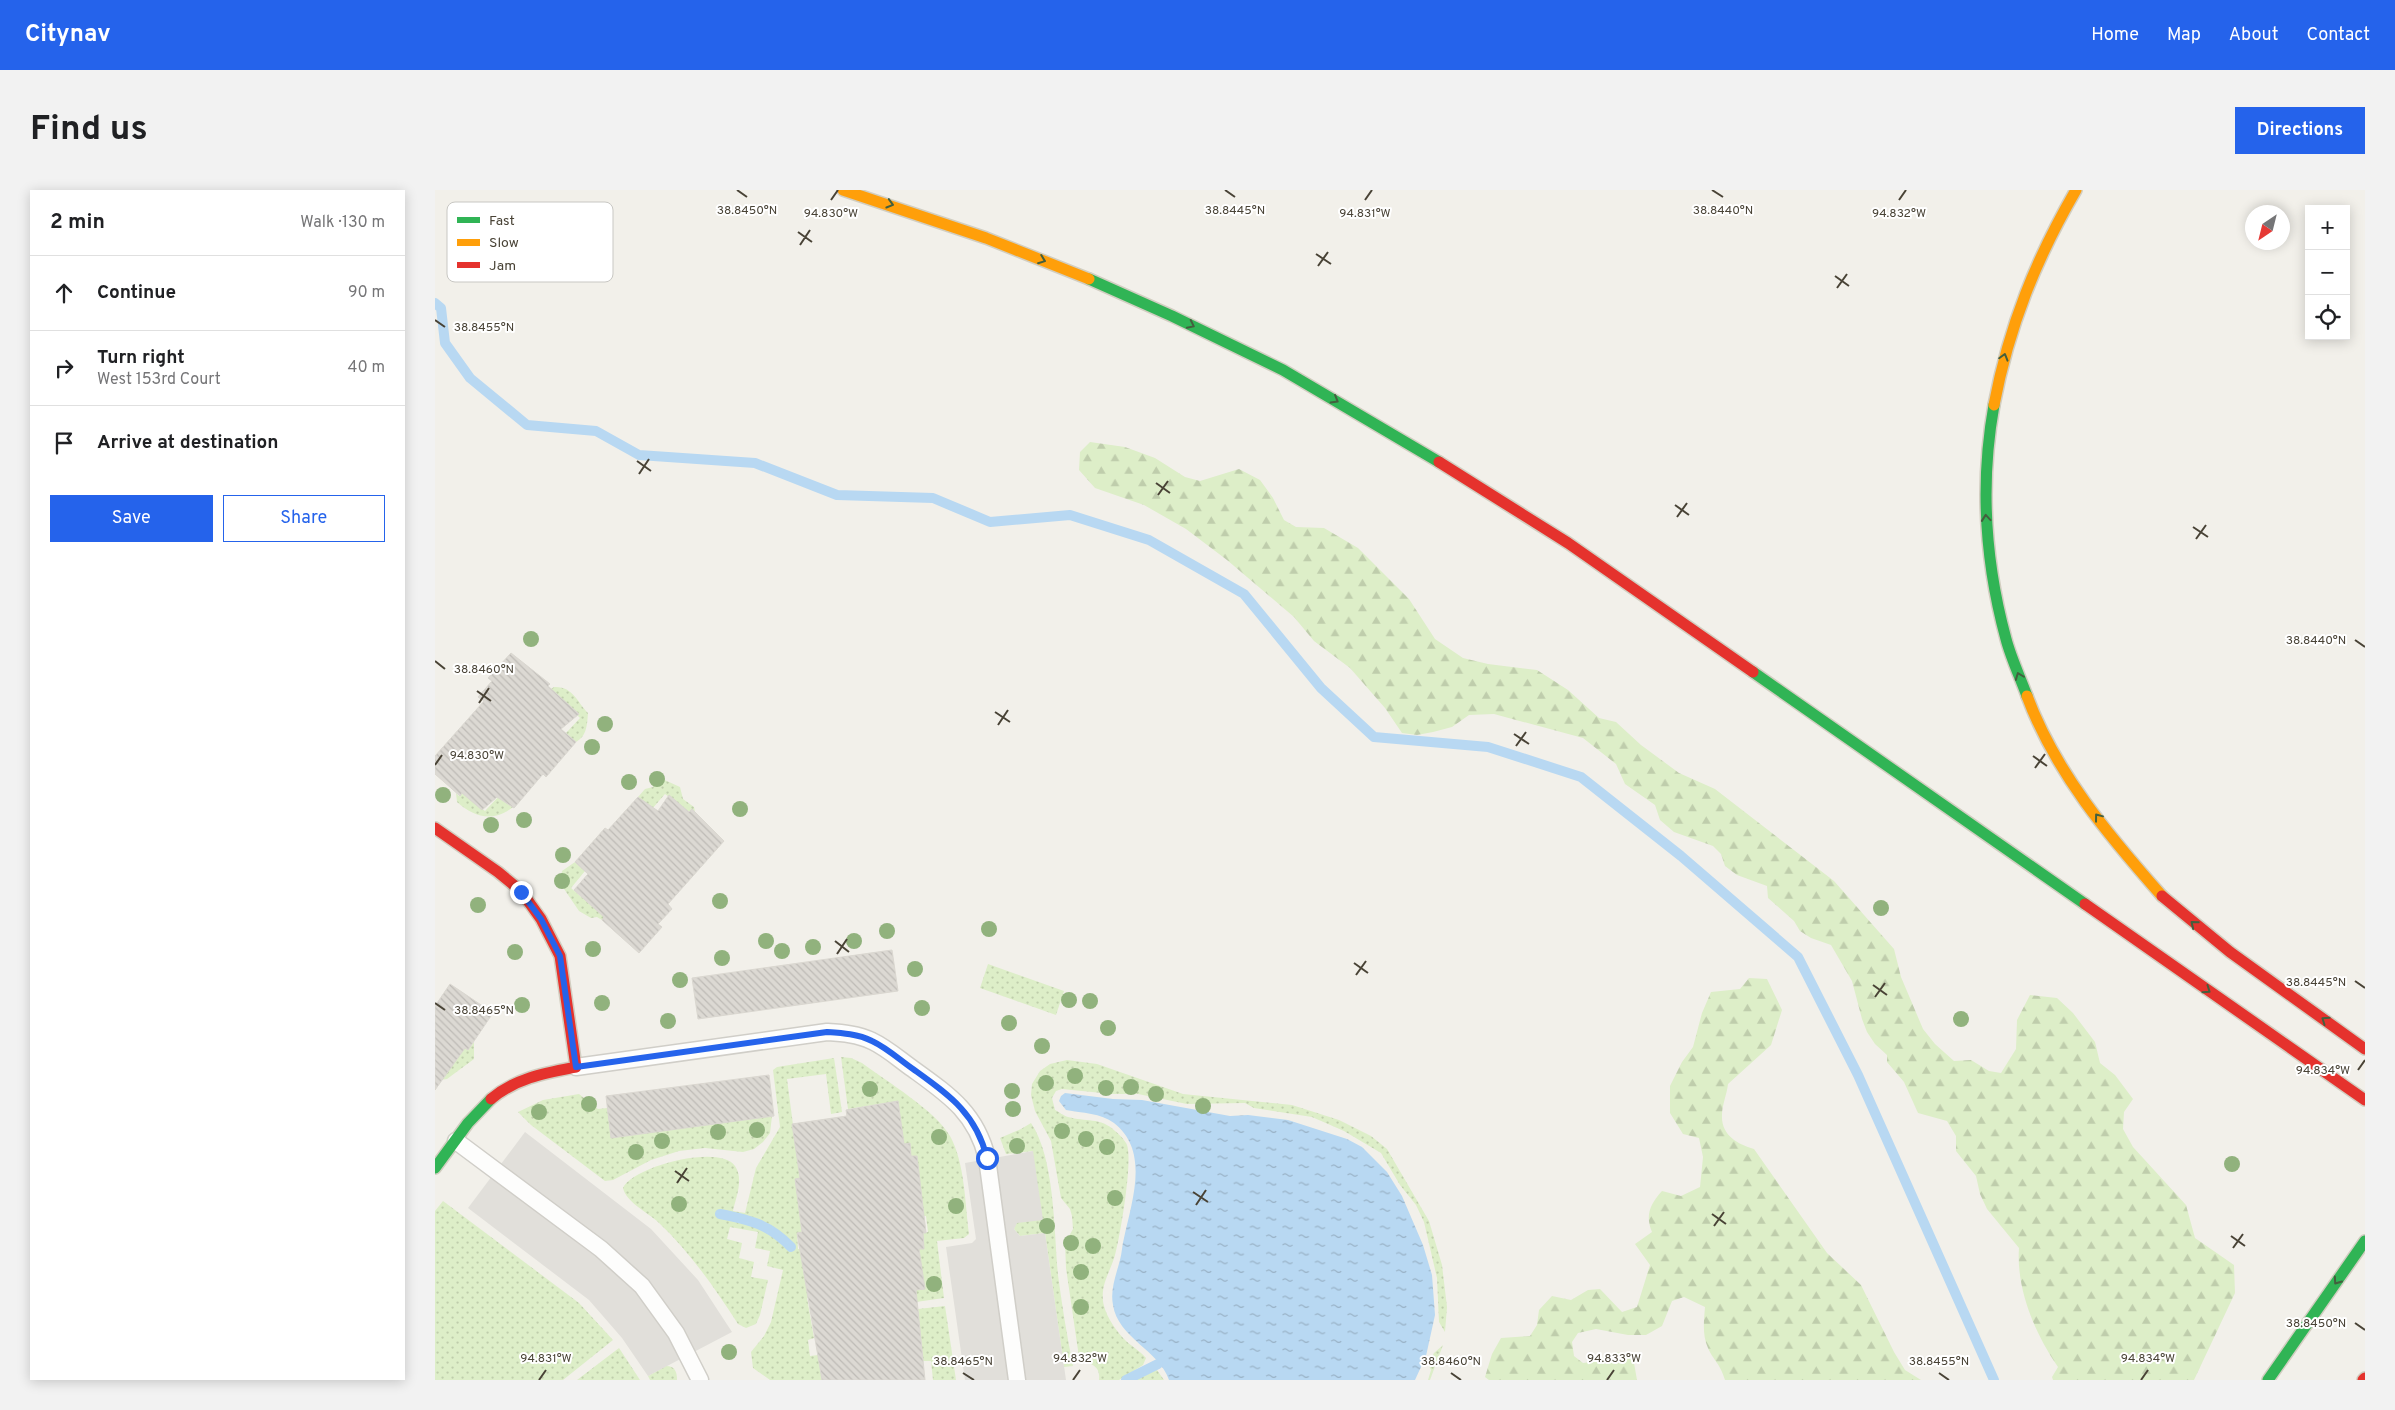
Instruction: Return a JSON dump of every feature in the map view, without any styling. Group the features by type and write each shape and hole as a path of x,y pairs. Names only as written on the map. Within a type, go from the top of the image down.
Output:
{"main road":[{"path":"843,190 902,207 1045,261 1141,301 1302,381 1457,470 1568,543 2365,1100"},
{"path":"2076,190 2051,232 2023,296 2002,362 1990,428 1985,498 1991,576 2005,640 2034,714 2067,776 2127,856 2168,903 2230,952 2365,1049"},
{"path":"435,828 514,886 541,919 560,956 576,1067 541,1073 510,1085 483,1106 435,1168"},
{"path":"2268,1380 2365,1241"}],"lane":[{"path":"576,1067 827,1032 850,1034 871,1040 889,1052 946,1093 966,1113 982,1137 987,1158 1017,1380"},
{"path":"456,1141 601,1249 642,1286 676,1333 700,1380"}],"green space":[{"path":"1090,442 1125,447 1155,458 1185,477 1200,481 1239,469 1260,480 1273,498 1284,520 1296,527 1324,528 1358,548 1409,599 1435,639 1463,658 1488,664 1537,670 1568,690 1599,718 1616,722 1641,745 1679,773 1715,789 1834,881 1894,949 1901,977 1923,1029 1935,1044 1954,1061 1971,1060 1989,1071 2001,1073 2016,1049 2017,1020 2030,995 2057,998 2073,1013 2095,1042 2100,1063 2115,1075 2133,1099 2124,1112 2123,1129 2133,1147 2186,1205 2195,1238 2234,1265 2235,1293 2194,1380 2053,1380 2052,1377 2058,1367 2035,1326 2024,1295 2019,1264 2019,1248 1987,1209 1980,1194 1976,1176 1956,1151 1956,1136 1947,1121 1918,1113 1904,1082 1887,1062 1887,1055 1875,1044 1867,1032 1852,981 1831,945 1811,938 1800,931 1794,921 1768,898 1767,886 1737,875 1725,866 1721,854 1713,846 1674,832 1660,820 1655,805 1625,784 1616,764 1583,738 1494,714 1469,715 1452,727 1433,732 1417,735 1402,733 1385,708 1350,668 1314,641 1294,617 1227,560 1186,529 1144,505 1095,488 1079,470 1080,452"},
{"path":"560,687 570,692 588,713 587,726 580,740 576,742 566,733 580,718 551,689"},
{"path":"658,777 680,787 683,799 694,807 695,812 689,812 665,794 652,809 638,797 645,789 653,787 652,779"},
{"path":"456,793 459,796 462,793 485,811 499,796 513,807 498,815 484,816 463,807 457,802"},
{"path":"575,862 585,871 571,888 604,917 602,920 597,917 591,918 579,911 560,883 562,871"},
{"path":"988,964 1064,991 1056,1015 980,988"},
{"path":"1749,978 1767,979 1782,1010 1771,1045 1728,1084 1722,1111 1724,1128 1731,1138 1754,1149 1827,1253 1861,1285 1905,1370 1921,1380 1725,1380 1706,1343 1704,1328 1705,1307 1684,1297 1672,1301 1662,1326 1646,1335 1628,1335 1596,1329 1578,1333 1572,1342 1574,1356 1583,1363 1597,1361 1615,1352 1627,1354 1634,1363 1637,1380 1489,1380 1485,1377 1492,1354 1501,1338 1530,1336 1537,1325 1539,1310 1552,1296 1571,1300 1588,1290 1600,1289 1622,1312 1637,1307 1650,1265 1635,1244 1652,1232 1649,1215 1654,1201 1662,1191 1681,1196 1700,1187 1703,1157 1699,1138 1683,1134 1670,1113 1670,1086 1682,1062 1693,1047 1702,1013 1711,992 1740,989"},
{"path":"474,1042 474,1059 447,1079 435,1081 435,1064 465,1048 468,1050"},
{"path":"841,1057 851,1058 862,1063 897,1087 943,1126 955,1147 962,1171 969,1234 964,1238 937,1241 944,1298 916,1302 915,1290 925,1289 917,1249 924,1248 923,1233 928,1232 926,1216 918,1216 912,1174 919,1173 917,1156 911,1156 910,1144 904,1144 898,1101 848,1109"},
{"path":"834,1058 842,1112 831,1114 826,1074 787,1079 800,1178 795,1179 802,1232 797,1233 798,1249 812,1248 811,1297 807,1298 814,1338 808,1340 810,1356 818,1355 822,1380 770,1380 753,1368 751,1352 764,1336 771,1322 783,1270 767,1266 770,1251 755,1248 758,1232 730,1227 727,1239 742,1243 739,1258 754,1262 751,1277 768,1280 756,1324 746,1328 738,1324 711,1283 681,1245 658,1222 632,1202 623,1188 629,1180 642,1172 676,1160 695,1157 726,1159 735,1166 739,1177 739,1188 733,1211 745,1213 756,1168 780,1127 773,1070 777,1067"},
{"path":"1067,1060 1097,1064 1183,1094 1292,1105 1339,1120 1371,1136 1387,1149 1429,1221 1442,1265 1447,1307 1445,1332 1439,1322 1437,1278 1424,1222 1416,1205 1400,1185 1381,1153 1344,1131 1312,1117 1254,1108 1245,1103 1187,1104 1138,1094 1112,1094 1062,1089 1056,1091 1052,1098 1055,1110 1068,1117 1104,1124 1118,1134 1127,1145 1127,1182 1120,1232 1115,1255 1104,1286 1103,1299 1107,1315 1116,1329 1126,1341 1146,1358 1143,1365 1119,1380 1099,1380 1096,1368 1079,1357 1066,1268 1065,1243 1073,1229 1072,1216 1070,1209 1061,1198 1051,1141 1035,1111 1031,1095 1032,1084 1040,1071 1050,1064"},
{"path":"579,1094 598,1109 607,1108 611,1137 772,1116 770,1133 754,1149 743,1152 705,1148 679,1151 651,1160 613,1180 605,1181 531,1125 518,1112 543,1100"},
{"path":"1031,1123 1045,1155 1049,1175 1058,1275 1073,1366 1064,1367 1045,1233 1020,1236 1014,1229 1033,1151 1006,1154 1000,1138"},
{"path":"443,1201 579,1303 613,1340 563,1380 435,1380 435,1211"},
{"path":"945,1306 956,1380 933,1380 931,1361 923,1361 918,1309"},
{"path":"1443,1345 1430,1380 1428,1380 1431,1370 1428,1364 1434,1353"},
{"path":"619,1348 640,1380 577,1380"},
{"path":"666,1366 672,1367 675,1370 677,1380 650,1380 648,1376"},
{"path":"1157,1370 1164,1380 1136,1380 1146,1373"}],"shaded area":[{"path":"525,1132 651,1229 698,1280 732,1332 648,1376 622,1338 589,1300 468,1208"},
{"path":"1033,1151 1043,1220 1017,1223 1014,1229 1020,1236 1045,1233 1066,1380 965,1380 946,1247 972,1243 976,1239 965,1163"}],"water":[{"path":"1065,1093 1113,1099 1142,1100 1230,1116 1248,1115 1288,1120 1347,1139 1362,1147 1387,1172 1402,1196 1423,1245 1432,1275 1435,1315 1426,1356 1415,1380 1169,1380 1157,1360 1122,1326 1116,1316 1113,1305 1114,1282 1134,1193 1135,1162 1132,1148 1125,1134 1109,1120 1091,1114 1066,1110 1059,1101"}],"building":[{"path":"511,653 550,684 548,686 579,714 561,729 576,742 546,777 543,774 514,808 497,797 482,810 462,793 460,796 435,774 435,756 484,701 478,697 492,681 488,678"},
{"path":"669,795 689,812 692,809 724,841 668,904 672,909 658,924 662,927 639,953 602,920 604,917 574,890 588,874 575,862 605,828 608,830 638,797 658,811"},
{"path":"892,950 898,991 698,1019 692,978"},
{"path":"450,984 493,1013 468,1050 465,1048 435,1090 435,1006"},
{"path":"769,1075 774,1116 611,1138 606,1096"},
{"path":"898,1101 904,1144 910,1143 911,1156 917,1156 926,1233 923,1233 924,1249 919,1249 925,1289 916,1290 925,1380 822,1380 797,1233 802,1232 795,1179 800,1178 792,1124 847,1116 846,1110"}],"waterway":[{"path":"435,303 441,308 445,343 470,378 527,425 596,431 639,455 755,463 837,495 933,498 990,522 1070,515 1149,540 1244,594 1321,688 1374,737 1488,747 1581,777 1681,856 1798,957 1858,1075 1994,1380"},
{"path":"720,1214 759,1224 775,1233 791,1247"},
{"path":"1126,1380 1158,1364"}],"traffic: fast":[{"path":"1089,279 1172,316 1283,370 1439,462"},
{"path":"1994,405 1987,464 1986,493 1989,552 1993,581 2006,639 2027,696"},
{"path":"1753,672 2085,904"},
{"path":"435,1168 468,1123 491,1099"},
{"path":"2268,1380 2365,1241"}],"traffic: slow":[{"path":"843,190 986,238 1089,279"},
{"path":"1994,405 2016,320 2036,268 2076,190"},
{"path":"2027,696 2052,751 2068,777 2103,826 2162,896"}],"traffic: jam":[{"path":"1439,462 1568,543 1753,672"},
{"path":"435,828 498,872 521,891 541,919 560,956 576,1067 531,1077 510,1086 491,1099"},
{"path":"2162,896 2230,952 2365,1049"},
{"path":"2085,904 2365,1100"}],"route":[{"path":"521,892 541,919 560,956 576,1067 827,1032 850,1034 871,1040 946,1093 966,1113 982,1137 987,1158"}]}
